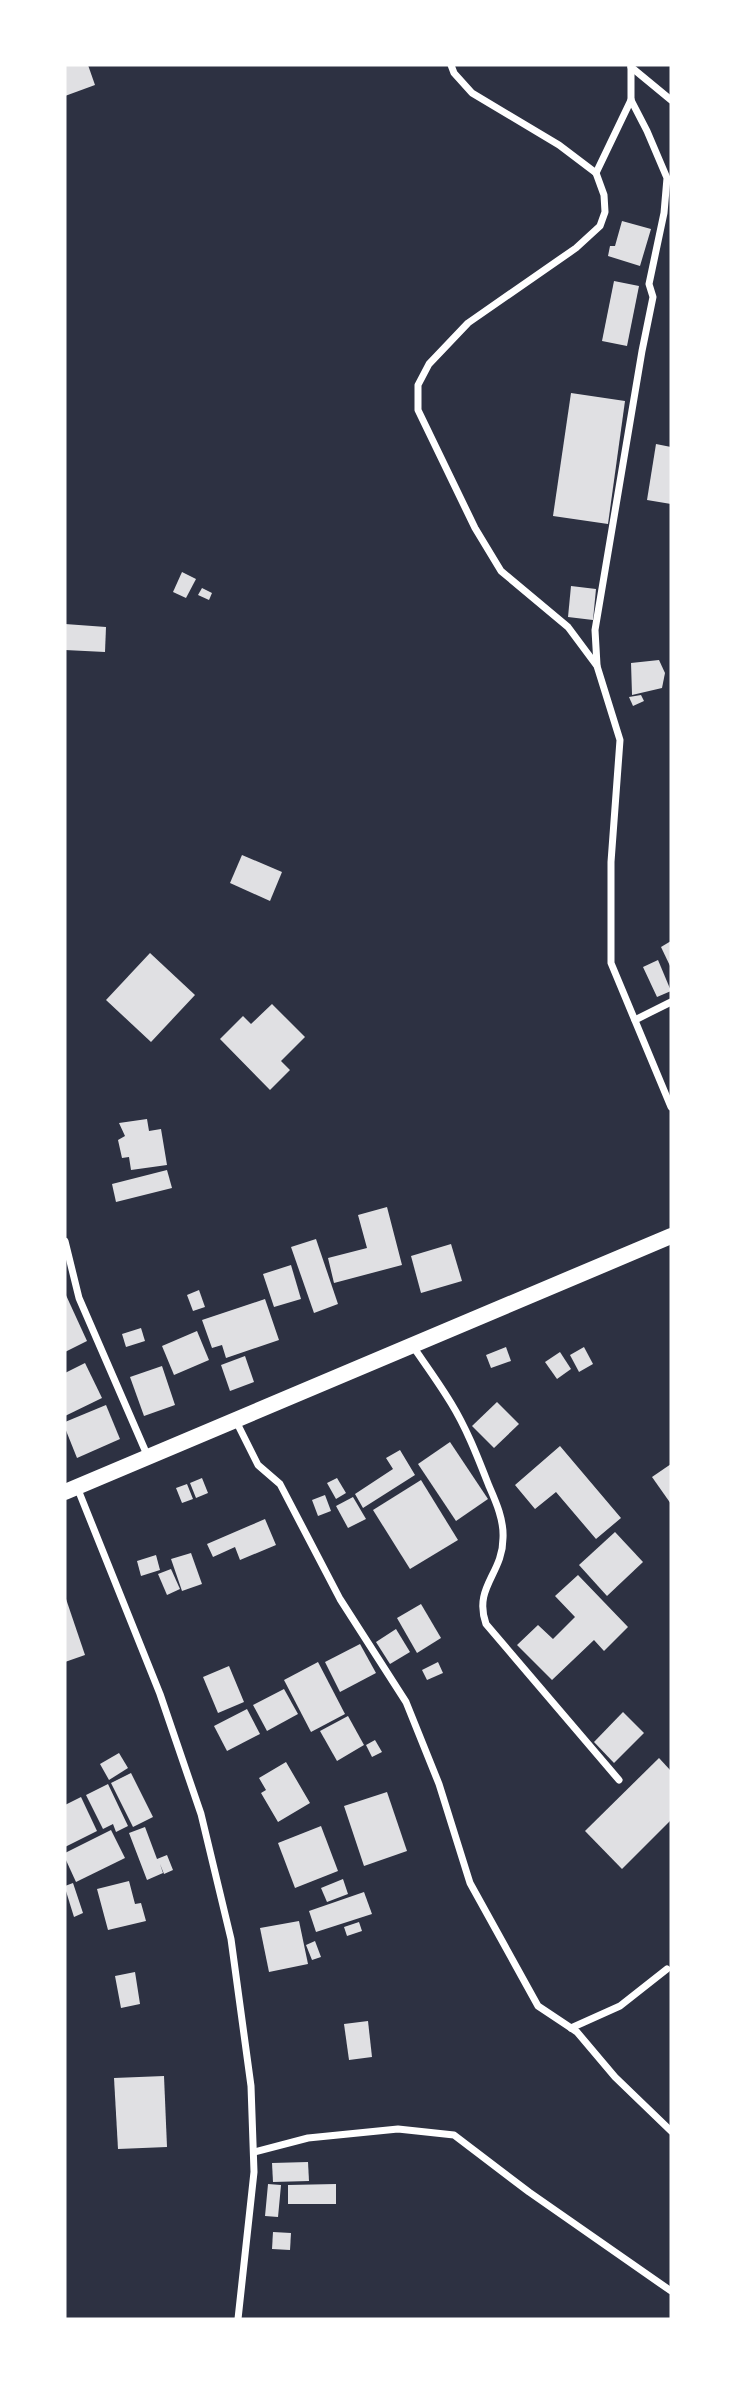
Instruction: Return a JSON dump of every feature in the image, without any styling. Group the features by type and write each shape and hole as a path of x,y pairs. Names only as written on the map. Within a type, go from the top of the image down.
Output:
{"highway":[{"path":"71,1489 671,1236"}],"street":[{"path":"452,65 454,73 472,93 559,145 596,173 604,195 605,212 600,226 576,248 468,323 429,364 418,386 418,410 475,528 501,571 568,627 597,666"},
{"path":"596,173 631,100 631,66"},
{"path":"631,66 671,100"},
{"path":"631,100 667,178 664,213 649,284 653,297 595,630 597,666 620,740 611,862 611,963 671,1107"},
{"path":"635,1020 671,1002"},
{"path":"65,1241 79,1298 149,1458"},
{"path":"411,1344 451,1404 474,1447 498,1508 503,1538 497,1567 481,1599 481,1610 486,1624 619,1780"},
{"path":"235,1419 258,1465 280,1484 340,1599 406,1702 439,1784 470,1883 538,2006 577,2032 615,2077 671,2131"},
{"path":"71,1489 160,1694 201,1814 231,1939 251,2086 254,2152 238,2319"},
{"path":"571,2028 620,2006 667,1969"},
{"path":"254,2152 308,2138 398,2129 454,2135 529,2193 671,2291"}],"building":[{"path":"65,65 88,65 95,85 65,96"},
{"path":"622,221 651,229 640,266 608,256 610,246 615,246"},
{"path":"614,281 639,286 627,346 602,341"},
{"path":"571,393 625,401 608,524 553,516"},
{"path":"656,444 671,447 671,504 647,500"},
{"path":"182,572 196,579 186,598 173,592"},
{"path":"571,586 596,589 593,620 568,617"},
{"path":"202,588 212,593 209,600 198,595"},
{"path":"65,624 106,627 105,652 65,650"},
{"path":"659,660 665,673 662,688 632,695 631,663"},
{"path":"641,695 644,701 633,706 629,697"},
{"path":"242,855 282,872 270,901 230,883"},
{"path":"671,941 671,968 661,947"},
{"path":"150,953 195,995 151,1042 106,1000"},
{"path":"658,960 671,991 657,997 643,967"},
{"path":"272,1004 305,1037 281,1061 290,1070 270,1090 220,1039 243,1016 251,1024"},
{"path":"147,1119 149,1131 161,1129 167,1165 131,1170 129,1157 122,1158 118,1140 125,1136 119,1123"},
{"path":"167,1170 172,1188 116,1202 112,1184"},
{"path":"387,1207 402,1265 334,1283 328,1258 367,1248 358,1215"},
{"path":"316,1239 338,1304 314,1313 291,1247"},
{"path":"451,1244 462,1281 421,1293 411,1256"},
{"path":"291,1265 301,1299 274,1307 263,1274"},
{"path":"199,1290 205,1307 193,1311 187,1295"},
{"path":"65,1293 87,1341 65,1352"},
{"path":"265,1299 279,1340 226,1358 222,1345 212,1348 202,1320"},
{"path":"141,1328 145,1341 126,1347 122,1334"},
{"path":"197,1331 209,1360 174,1375 162,1346"},
{"path":"506,1347 511,1361 491,1368 486,1355"},
{"path":"584,1347 593,1364 579,1372 570,1355"},
{"path":"560,1352 571,1369 557,1379 545,1362"},
{"path":"245,1356 254,1382 230,1391 221,1365"},
{"path":"85,1363 102,1398 65,1416 65,1373"},
{"path":"162,1366 175,1405 144,1416 130,1377"},
{"path":"497,1402 519,1424 494,1448 472,1426"},
{"path":"106,1405 120,1439 77,1458 65,1422"},
{"path":"450,1442 488,1499 456,1521 418,1464"},
{"path":"560,1446 621,1518 596,1539 556,1492 535,1509 515,1485"},
{"path":"400,1450 415,1475 363,1508 355,1494 393,1469 386,1458"},
{"path":"671,1464 671,1504 652,1477"},
{"path":"202,1478 208,1493 196,1498 190,1483"},
{"path":"337,1478 346,1493 336,1499 327,1483"},
{"path":"421,1480 458,1540 410,1569 373,1510"},
{"path":"187,1484 193,1499 182,1503 176,1488"},
{"path":"325,1495 331,1511 318,1516 312,1500"},
{"path":"353,1497 366,1519 348,1528 336,1506"},
{"path":"265,1519 276,1545 240,1560 235,1547 213,1557 207,1544"},
{"path":"615,1532 643,1562 607,1596 579,1565"},
{"path":"191,1553 202,1584 182,1591 171,1559"},
{"path":"156,1555 160,1570 141,1576 137,1561"},
{"path":"171,1569 180,1589 167,1595 158,1574"},
{"path":"578,1575 628,1627 604,1651 594,1640 552,1680 517,1645 538,1625 553,1639 575,1617 555,1596"},
{"path":"65,1596 85,1655 65,1662"},
{"path":"421,1604 441,1638 417,1653 397,1618"},
{"path":"396,1629 410,1652 390,1664 376,1642"},
{"path":"360,1644 376,1673 340,1692 325,1662"},
{"path":"318,1662 345,1714 311,1732 284,1680"},
{"path":"438,1662 443,1673 427,1680 422,1670"},
{"path":"229,1666 244,1702 218,1713 203,1677"},
{"path":"284,1689 298,1714 267,1731 253,1705"},
{"path":"247,1709 260,1734 227,1751 214,1726"},
{"path":"623,1712 644,1733 614,1763 594,1742"},
{"path":"348,1716 364,1745 337,1761 320,1731"},
{"path":"375,1740 382,1752 372,1757 366,1745"},
{"path":"119,1753 128,1768 109,1780 100,1764"},
{"path":"659,1758 671,1771 671,1820 622,1869 585,1831"},
{"path":"286,1762 310,1803 278,1822 261,1793 266,1790 259,1778"},
{"path":"131,1773 153,1817 133,1827 111,1783"},
{"path":"108,1784 128,1826 116,1832 113,1824 103,1829 86,1795"},
{"path":"387,1792 407,1851 364,1866 344,1806"},
{"path":"81,1797 97,1831 65,1847 65,1805"},
{"path":"321,1826 338,1871 295,1888 278,1843"},
{"path":"145,1827 157,1859 167,1855 173,1870 164,1874 160,1864 163,1873 147,1880 129,1833"},
{"path":"111,1830 125,1858 76,1882 65,1853"},
{"path":"343,1879 348,1894 327,1902 321,1888"},
{"path":"129,1881 135,1904 141,1903 146,1921 108,1930 97,1889"},
{"path":"73,1883 83,1913 74,1917 65,1888"},
{"path":"364,1892 372,1914 316,1932 309,1911"},
{"path":"299,1921 308,1964 269,1972 260,1928"},
{"path":"359,1922 362,1931 347,1936 344,1927"},
{"path":"315,1941 321,1957 312,1960 306,1945"},
{"path":"135,1972 140,2004 121,2008 115,1976"},
{"path":"368,2021 372,2057 349,2060 344,2024"},
{"path":"164,2076 167,2147 118,2149 114,2078"},
{"path":"308,2162 309,2181 273,2182 272,2163"},
{"path":"268,2184 281,2185 278,2217 265,2216"},
{"path":"336,2184 336,2204 288,2204 288,2185"},
{"path":"273,2232 291,2233 290,2250 272,2249"}]}
